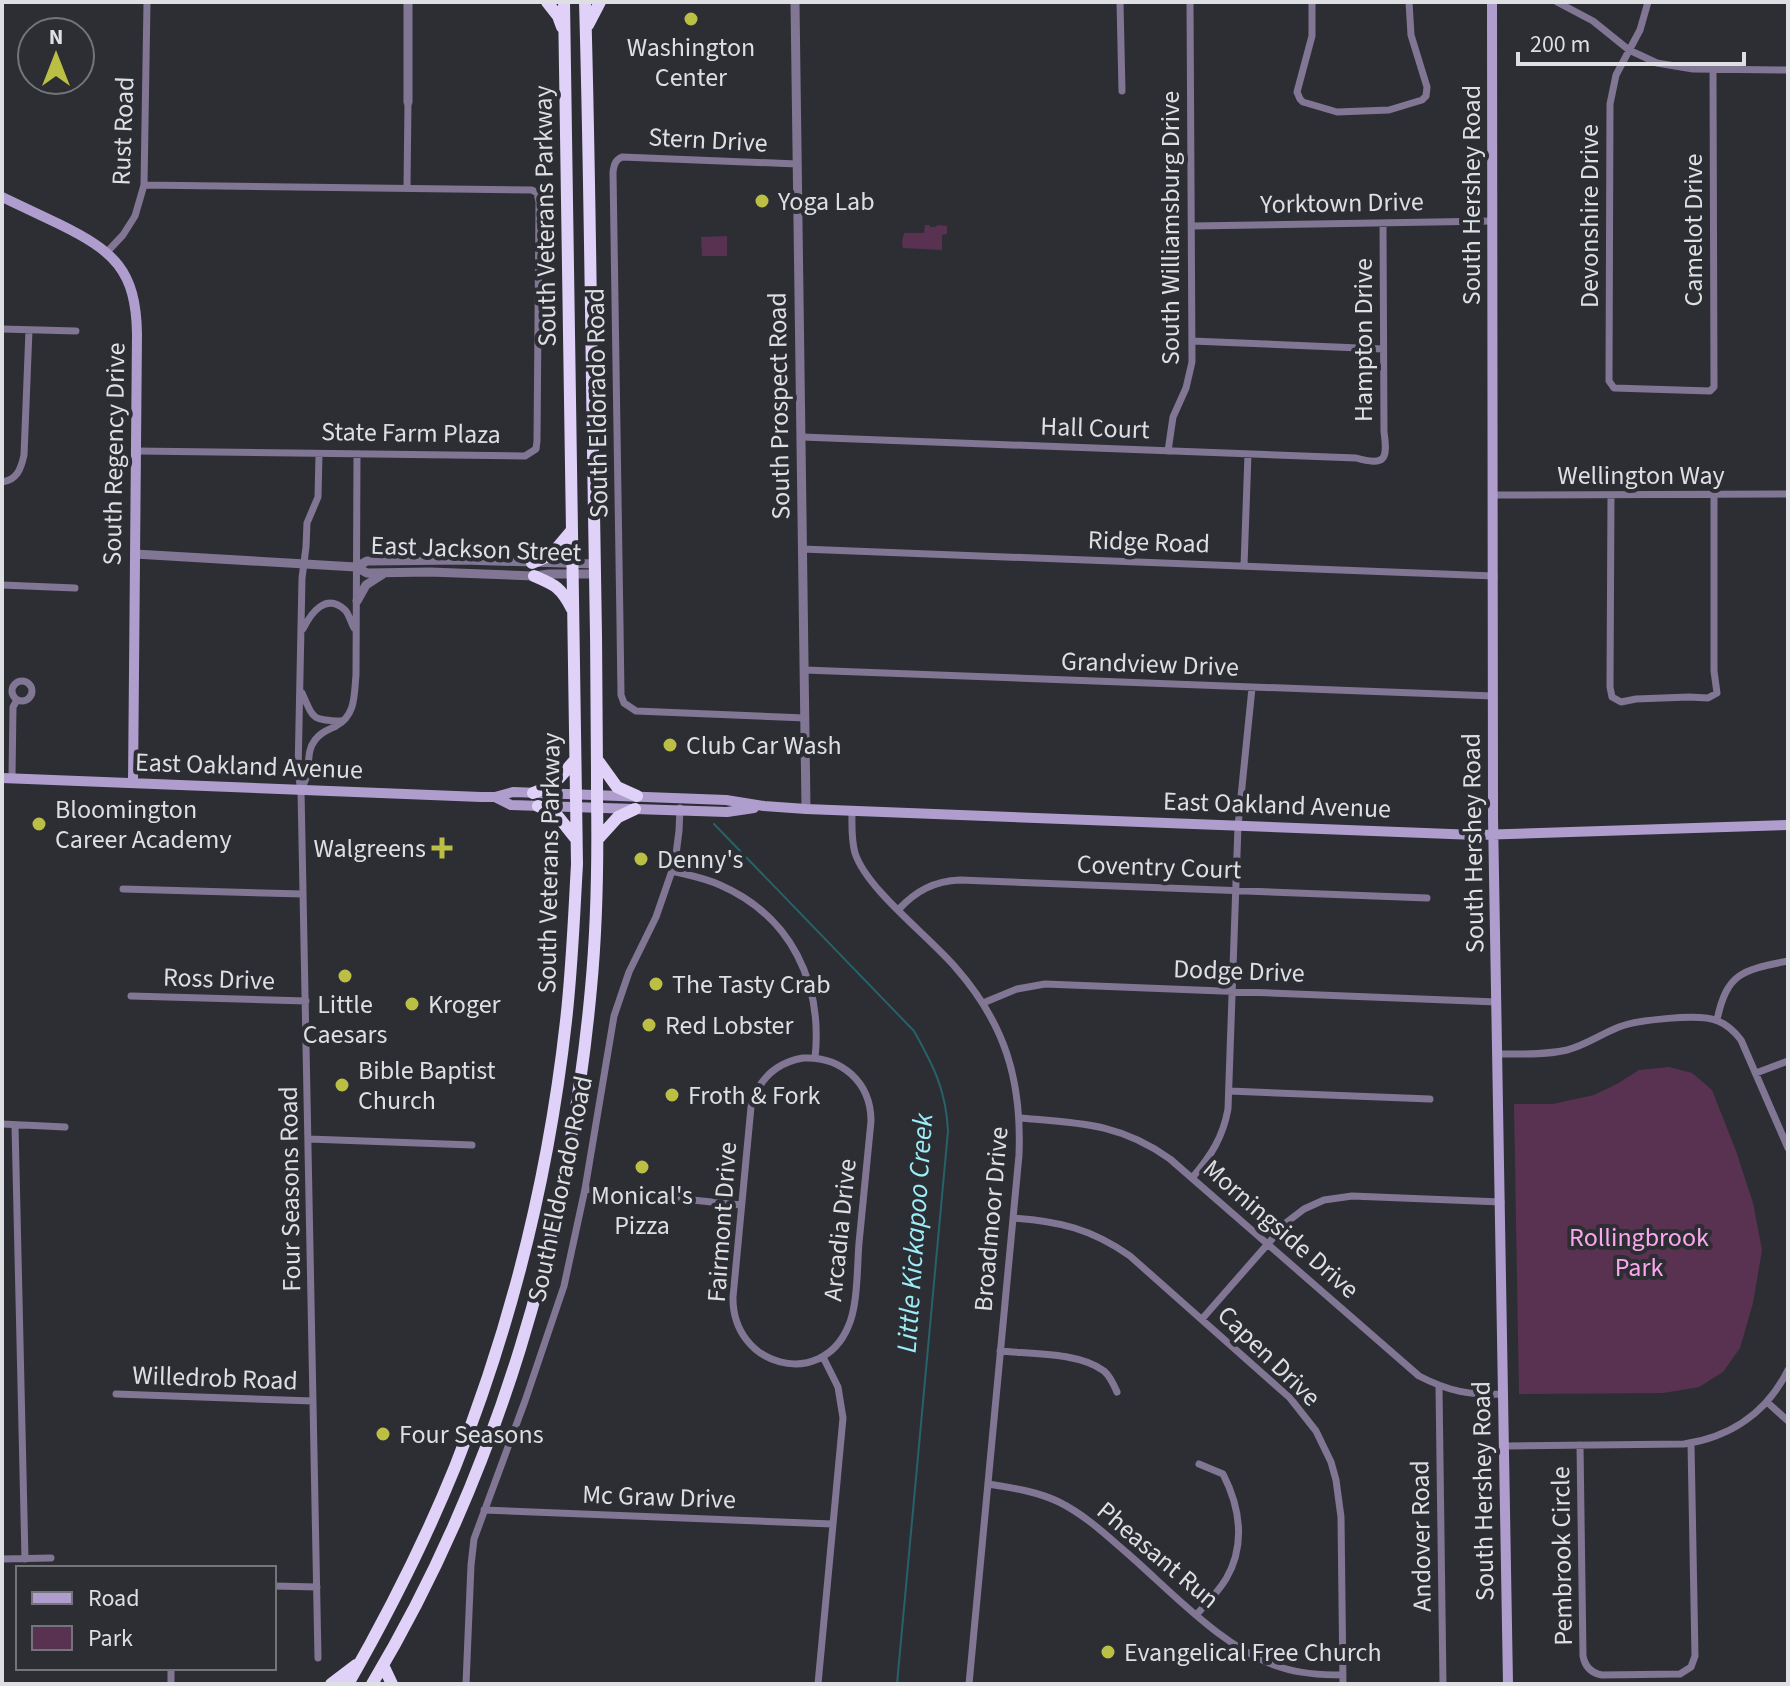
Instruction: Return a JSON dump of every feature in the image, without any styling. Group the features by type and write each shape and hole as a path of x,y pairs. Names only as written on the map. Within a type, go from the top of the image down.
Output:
{"highway":[{"path":"547,2 558,16 564,32"},
{"name":"South Veterans Parkway","path":"348,1684 407,1573 455,1467 493,1363 539,1188 564,1037 574,926 576,800 564,2"},
{"name":"South Veterans Parkway","path":"372,1684 444,1545 477,1468 510,1377 561,1190 582,1068 591,985 598,839 585,2"},
{"path":"586,32 600,2"},
{"path":"572,530 551,555 533,570 556,585 573,612"},
{"path":"533,793 553,785 575,760"},
{"path":"598,760 609,778 636,803 598,839"},
{"path":"538,806 556,814 576,839"},
{"path":"331,1684 361,1660"},
{"path":"383,1665 392,1684"}],"main road":[{"name":"South Hershey Road","path":"1492,2 1494,835 1508,1684"},
{"name":"South Regency Drive","path":"2,197 86,237 107,252 126,277 136,313 133,783"},
{"name":"East Oakland Avenue","path":"7,778 495,797 513,792 636,803 680,811 727,812 764,806"},
{"name":"East Oakland Avenue","path":"495,797 511,805 538,806 576,800"},
{"name":"East Oakland Avenue","path":"636,803 680,798 806,809 1494,835 1788,825"}],"street":[{"name":"Rust Road","path":"107,252 135,216 144,185 147,2"},
{"path":"407,187 408,2"},
{"name":"South Prospect Road","path":"795,2 806,809"},
{"path":"1120,2 1122,91"},
{"name":"South Williamsburg Drive","path":"1168,451 1173,417 1190,375 1192,341 1190,2"},
{"path":"1312,2 1312,36 1298,97 1303,102 1337,112 1389,110 1426,96 1427,87 1411,35 1409,2"},
{"path":"1557,2 1585,16 1629,50 1665,65 1713,70 1788,70"},
{"name":"Devonshire Drive","path":"1648,2 1643,23 1616,75 1611,94 1609,381 1614,388 1712,390"},
{"name":"Camelot Drive","path":"1712,390 1713,70"},
{"name":"Stern Drive","path":"618,159 633,156 797,164"},
{"name":"South Eldorado Road","path":"618,159 613,172 621,695 624,703 636,711 805,718"},
{"name":"State Farm Plaza","path":"136,451 525,456 536,449 537,193 527,189 144,185"},
{"name":"Yorktown Drive","path":"1192,226 1493,221"},
{"name":"Hampton Drive","path":"1383,223 1385,458"},
{"path":"2,329 76,331"},
{"path":"2,482 18,474 24,455 29,330"},
{"path":"1192,341 1383,349"},
{"name":"Hall Court","path":"802,437 1356,458 1374,463 1385,458"},
{"name":"Four Seasons Road","path":"301,790 308,773 309,755 301,691 302,578 307,523 318,497 319,454"},
{"path":"1244,566 1248,454"},
{"path":"308,733 336,726 350,713 354,701 357,455"},
{"path":"1611,495 1610,687 1612,697 1621,702 1649,698 1708,698 1717,693 1714,671 1714,494"},
{"name":"Wellington Way","path":"1494,495 1788,494"},
{"name":"Ridge Road","path":"802,549 1494,576"},
{"name":"East Jackson Street","path":"135,554 356,567 367,573 595,569"},
{"name":"East Jackson Street","path":"356,567 367,561 464,560 533,570"},
{"path":"403,561 430,572"},
{"path":"357,601 367,584 386,572"},
{"path":"2,585 75,588"},
{"path":"301,633 315,609 329,604 345,610 356,634"},
{"name":"Grandview Drive","path":"805,670 1493,696"},
{"path":"1192,1178 1221,1137 1229,1091 1238,826 1252,688"},
{"path":"301,691 315,717 325,721 342,721"},
{"path":"7,778 13,707 17,700"},
{"name":"Four Seasons Road","path":"308,733 298,773 301,790 306,1001 318,1658"},
{"name":"South Eldorado Road","path":"466,1684 472,1551 560,1298 585,1189 614,1016 629,972 656,917 672,871 677,851 680,798"},
{"name":"Broadmoor Drive","path":"852,810 852,838 859,862 867,875 955,966 983,1003 1008,1056 1020,1118 969,1684"},
{"path":"672,871 700,877 736,893 764,913 788,939 802,964 814,1003 818,1035 815,1058"},
{"name":"Coventry Court","path":"899,909 926,887 948,881 1427,898"},
{"path":"123,889 303,894"},
{"path":"1717,1020 1726,989 1736,978 1753,968 1788,961"},
{"name":"Dodge Drive","path":"983,1003 1017,989 1045,984 1497,1002"},
{"name":"Ross Drive","path":"131,996 306,1001"},
{"path":"1498,1054 1563,1051 1641,1021 1717,1020 1741,1040 1788,1148"},
{"name":"Fairmont Drive","path":"815,1058 783,1064 767,1076 758,1087 751,1107 732,1303 740,1332 755,1351 783,1363 823,1357"},
{"name":"Arcadia Drive","path":"815,1058 839,1064 855,1077 866,1094 871,1114 852,1314 844,1336 823,1357"},
{"path":"1756,1073 1788,1061"},
{"path":"1229,1091 1430,1099"},
{"name":"Morningside Drive","path":"1020,1118 1087,1124 1119,1131 1157,1149 1408,1368 1439,1387 1464,1393 1504,1394"},
{"path":"2,1124 65,1127"},
{"path":"15,1125 25,1559"},
{"path":"309,1139 472,1145"},
{"path":"585,1189 741,1205"},
{"path":"1202,1319 1292,1217 1311,1206 1352,1196 1501,1202"},
{"name":"Capen Drive","path":"1013,1218 1066,1224 1103,1239 1130,1256 1290,1398 1316,1431 1331,1462 1341,1517 1343,1680"},
{"path":"1000,1351 1082,1361 1106,1372 1117,1392"},
{"path":"818,1684 843,1418 838,1387 823,1357"},
{"path":"1504,1446 1691,1443 1740,1425 1767,1402 1788,1370"},
{"name":"Andover Road","path":"1439,1387 1443,1684"},
{"name":"Willedrob Road","path":"116,1394 313,1401"},
{"path":"1767,1402 1788,1421"},
{"name":"Pembrook Circle","path":"1580,1445 1584,1661 1590,1670 1602,1675 1680,1674 1691,1667 1695,1656 1691,1443"},
{"path":"1197,1614 1230,1570 1239,1532 1235,1499 1223,1474 1199,1464"},
{"name":"Pheasant Run","path":"988,1484 1040,1495 1075,1511 1236,1646 1267,1663 1343,1680"},
{"name":"Mc Graw Drive","path":"484,1510 832,1524"},
{"path":"2,1559 51,1558"},
{"path":"276,1586 317,1587"}],"green space":[{"path":"925,225 947,226 947,234 942,235 942,250 903,248 904,233 924,233"},
{"path":"727,236 727,256 702,256 701,237"},
{"name":"Rollingbrook Park","path":"1669,1067 1692,1073 1712,1090 1753,1203 1762,1250 1753,1303 1740,1348 1723,1372 1699,1387 1663,1393 1519,1394 1514,1104 1553,1104 1594,1095 1639,1070"}],"waterway":[{"name":"Little Kickapoo Creek","path":"714,824 914,1031 933,1068 945,1103 948,1131 897,1684"}],"place":[{"name":"Washington Center","path":"691,19"},
{"name":"Yoga Lab","path":"762,201"},
{"name":"Club Car Wash","path":"670,745"},
{"name":"Bloomington Career Academy","path":"39,824"},
{"name":"Walgreens","path":"442,848"},
{"name":"Denny's","path":"641,859"},
{"name":"Little Caesars","path":"345,976"},
{"name":"The Tasty Crab","path":"656,984"},
{"name":"Kroger","path":"412,1004"},
{"name":"Red Lobster","path":"649,1025"},
{"name":"Bible Baptist Church","path":"342,1085"},
{"name":"Froth & Fork","path":"672,1095"},
{"name":"Monical's Pizza","path":"642,1167"},
{"name":"Four Seasons","path":"383,1434"},
{"name":"Evangelical Free Church","path":"1108,1652"}]}
